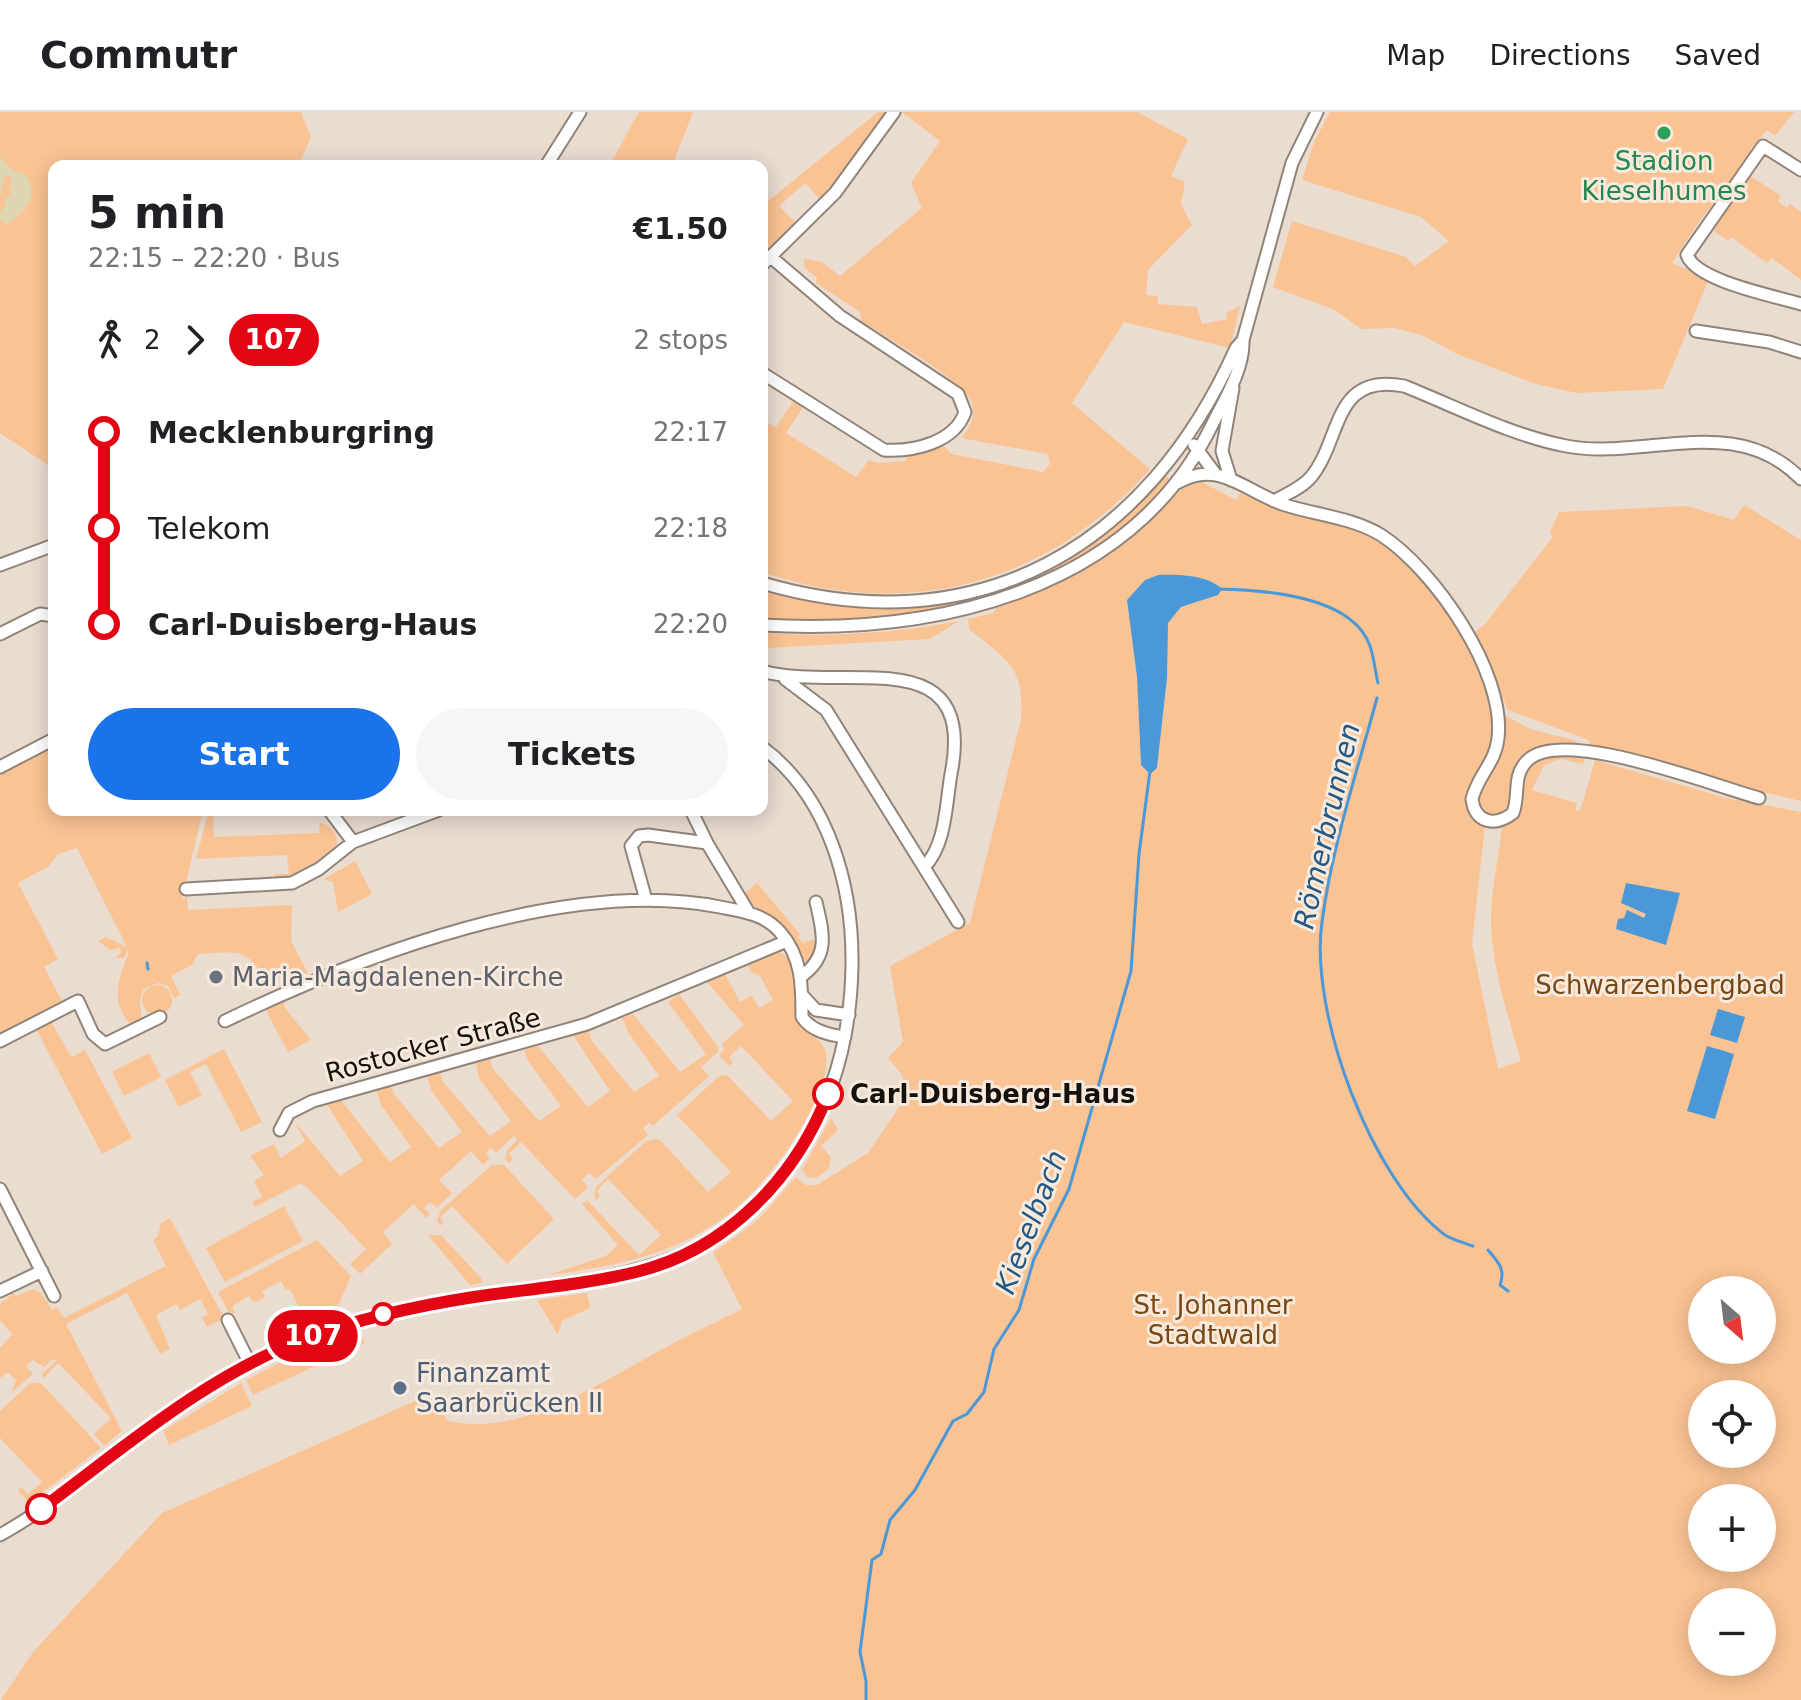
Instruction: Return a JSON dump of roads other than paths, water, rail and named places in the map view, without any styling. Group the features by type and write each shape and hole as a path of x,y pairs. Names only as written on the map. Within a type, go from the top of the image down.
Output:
{"street":[{"path":"550,160 580,112"},
{"path":"768,260 835,193 894,112"},
{"path":"768,584 840,601 886,605 937,601 990,588 1030,571 1085,539 1136,498 1193,443 1233,382 1244,353 1243,340 1292,163 1317,112"},
{"path":"1801,170 1763,146 1687,255 1700,268 1726,282 1801,304"},
{"path":"768,262 840,316 958,394 965,412 960,427 949,436 914,447 884,450 768,377"},
{"path":"1696,331 1769,342 1801,352"},
{"path":"1177,483 1205,411 1243,340"},
{"path":"1231,480 1223,457 1233,382"},
{"path":"1274,501 1309,479 1349,400 1366,390 1387,384 1404,386 1546,441 1597,449 1709,440 1767,454 1801,479"},
{"path":"1193,443 1223,457"},
{"path":"1193,443 1214,472"},
{"path":"768,625 886,624 939,617 994,603 1037,586 1094,556 1141,519 1177,483 1195,473 1214,472 1274,501 1381,535 1409,557 1445,599 1475,649 1498,718 1494,756 1472,799 1477,813 1486,821 1502,821 1513,813 1520,769 1531,756 1559,747 1602,752 1759,798"},
{"path":"0,565 48,547"},
{"path":"0,634 40,614 48,615"},
{"path":"768,673 781,676 900,679 922,685 942,699 956,727 957,745 937,851 924,867"},
{"path":"781,676 826,710 958,922"},
{"path":"0,767 48,742"},
{"path":"0,1535 181,1404 250,1364 307,1338 382,1314 629,1274 700,1246 739,1220 781,1179 821,1112 845,1037 849,1015 851,929 836,855 803,790 768,753"},
{"path":"334,816 353,842"},
{"path":"186,889 292,883 319,869 353,842 423,816"},
{"path":"694,816 749,913"},
{"path":"646,900 631,846 633,840 648,835 707,843"},
{"path":"225,1021 328,973 412,944 554,910 646,900 708,905 749,913 772,924 787,941 803,975 802,1017 827,1035 845,1037"},
{"path":"803,975 819,961 823,950 816,902"},
{"name":"Rostocker Straße","path":"280,1130 289,1113 313,1101 587,1024 787,941"},
{"path":"802,996 816,1010 849,1015"},
{"path":"0,1041 78,1001 90,1029 105,1044 160,1017"},
{"path":"0,1189 54,1296"},
{"path":"0,1291 42,1271"},
{"path":"228,1320 250,1364"}],"water":[{"path":"1158,575 1201,578 1222,589 1218,595 1181,607 1168,623 1167,678 1157,768 1150,774 1141,765 1137,677 1127,600 1145,580"},
{"path":"1626,883 1680,893 1666,945 1616,929 1618,919 1624,918 1627,910 1644,918 1646,914 1621,903"},
{"path":"1718,1009 1745,1017 1737,1043 1710,1035"},
{"path":"1707,1046 1734,1054 1715,1119 1687,1111"}],"waterway":[{"name":"Römerbrunnen","path":"1219,589 1281,594 1326,606 1345,616 1360,629 1370,646 1378,683"},
{"name":"Römerbrunnen","path":"1377,698 1326,894 1321,959 1325,1001 1351,1092 1370,1136 1393,1176 1418,1209 1445,1235 1473,1246"},
{"name":"Kieselbach","path":"866,1700 860,1652 872,1560 881,1554 890,1520 915,1490 953,1421 967,1414 984,1392 994,1349 1019,1310 1034,1259 1069,1189 1131,971 1139,854 1150,771"},
{"path":"147,963 148,969"},
{"path":"1488,1250 1501,1270 1500,1285 1508,1291"}],"place":[{"name":"Stadion Kieselhumes","path":"1664,133"},
{"name":"Maria-Magdalenen-Kirche","path":"216,977"},
{"name":"Carl-Duisberg-Haus","path":"828,1094"},
{"name":"Finanzamt Saarbrücken II","path":"400,1388"}],"park label":[{"name":"Schwarzenbergbad","path":"1660,985"},
{"name":"St. Johanner Stadtwald","path":"1213,1320"}]}
